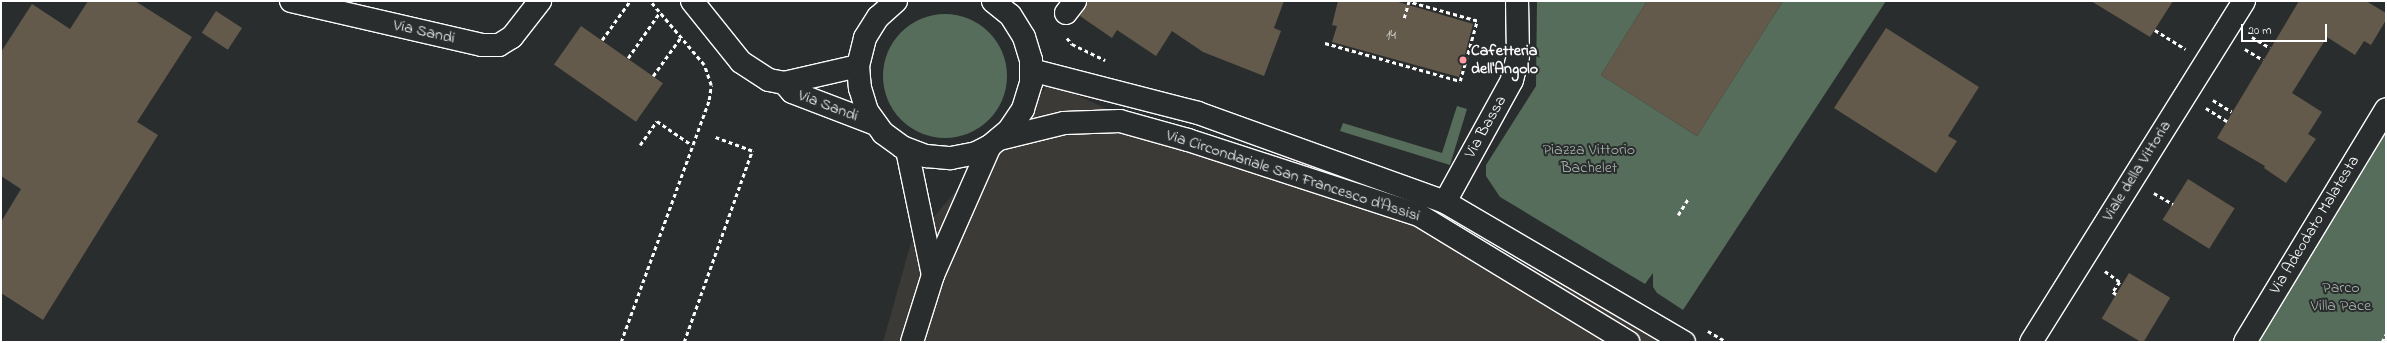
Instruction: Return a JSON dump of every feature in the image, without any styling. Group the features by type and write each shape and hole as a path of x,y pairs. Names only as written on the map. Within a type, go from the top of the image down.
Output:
{"street":[{"name":"Via Sandi","path":"291,1 482,45 499,45 512,37 540,1"},
{"name":"Via Sandi","path":"692,1 741,62 754,73 784,83 792,92 876,124"},
{"name":"Via Circondariale San Francesco d'Assisi","path":"896,1 874,9 858,66 860,88 867,111 883,133 907,150 926,156 951,158 976,152 995,142 1064,123 1120,121 1196,142 1419,215 1628,342"},
{"name":"Via Circondariale San Francesco d'Assisi","path":"993,1 1010,15 1024,37 1032,70 1031,83 1023,109 1009,130 995,142"},
{"name":"Via Bassa","path":"1445,202 1512,80 1518,56 1517,1"},
{"name":"Viale della Vittoria","path":"2031,342 2244,1"},
{"name":"Via Sandi","path":"784,83 858,66"},
{"name":"Via Circondariale San Francesco d'Assisi","path":"1032,70 1198,113 1445,202 1684,342"},
{"name":"Via Adeodato Malatesta","path":"2245,342 2386,108"},
{"path":"912,342 933,275 995,142"},
{"path":"907,150 933,275"}],"path":[{"path":"602,40 630,1"},
{"path":"621,342 709,100 711,85 704,65 653,2"},
{"path":"1326,43 1392,60 1460,81 1477,21 1409,2 1404,18"},
{"path":"628,58 660,12"},
{"path":"1068,16 1072,44 1110,63"},
{"path":"2154,30 2187,51"},
{"path":"2247,34 2270,48"},
{"path":"653,76 681,36"},
{"path":"2240,46 2263,60"},
{"path":"2208,97 2232,112"},
{"path":"2202,106 2227,120"},
{"path":"640,145 657,121 692,145"},
{"path":"684,342 752,150 714,137"},
{"path":"2150,191 2172,204"},
{"path":"1678,215 1688,199"},
{"path":"2101,269 2120,282 2113,292 2116,294"},
{"path":"2382,342 2386,334"}],"shaded area":[{"path":"1050,83 1129,119 1262,151 1350,177 1528,266 1664,342 883,342 911,243"}],"green space":[{"name":"Piazza Vittorio Bachelet","path":"1537,1 1647,1 1601,75 1697,136 1783,1 1886,1 1683,310 1657,293 1653,287 1653,273 1645,284 1500,197 1486,176 1486,165 1536,86"},
{"path":"951,14 969,18 980,24 993,36 1003,52 1007,76 1003,100 997,111 985,124 963,136 939,138 921,134 910,128 897,116 885,94 883,70 887,52 893,41 905,28 927,16"},
{"path":"1457,106 1467,109 1450,165 1340,131 1343,123 1442,153"},
{"name":"Parco Villa Pace","path":"2386,117 2386,342 2252,342"}],"building":[{"path":"88,1 135,1 192,37 137,122 158,135 43,320 1,293 1,222 21,189 1,176 1,52 32,4 70,29"},
{"path":"1088,1 1284,1 1274,28 1281,31 1264,76 1203,52 1172,31 1156,56 1117,30 1112,38 1080,16"},
{"path":"1338,1 1395,1 1473,24 1459,77 1332,42 1337,26 1332,25"},
{"path":"1647,1 1783,1 1697,136 1601,75"},
{"path":"2091,1 2173,1 2150,37"},
{"path":"2299,1 2366,1 2386,13 2386,20 2371,45 2364,41 2355,55 2327,37 2292,93 2322,112 2308,134 2316,139 2286,183 2264,168 2265,166 2217,138"},
{"path":"216,11 242,28 228,50 202,33"},
{"path":"581,26 663,83 636,122 554,65"},
{"path":"1886,28 1979,87 1948,136 1957,141 1936,173 1834,108"},
{"path":"2188,179 2235,208 2209,249 2163,220"},
{"path":"2129,273 2170,298 2144,342 2141,342 2102,318"}],"place":[{"name":"Cafetteria dell'Angolo","path":"1463,60"}]}
